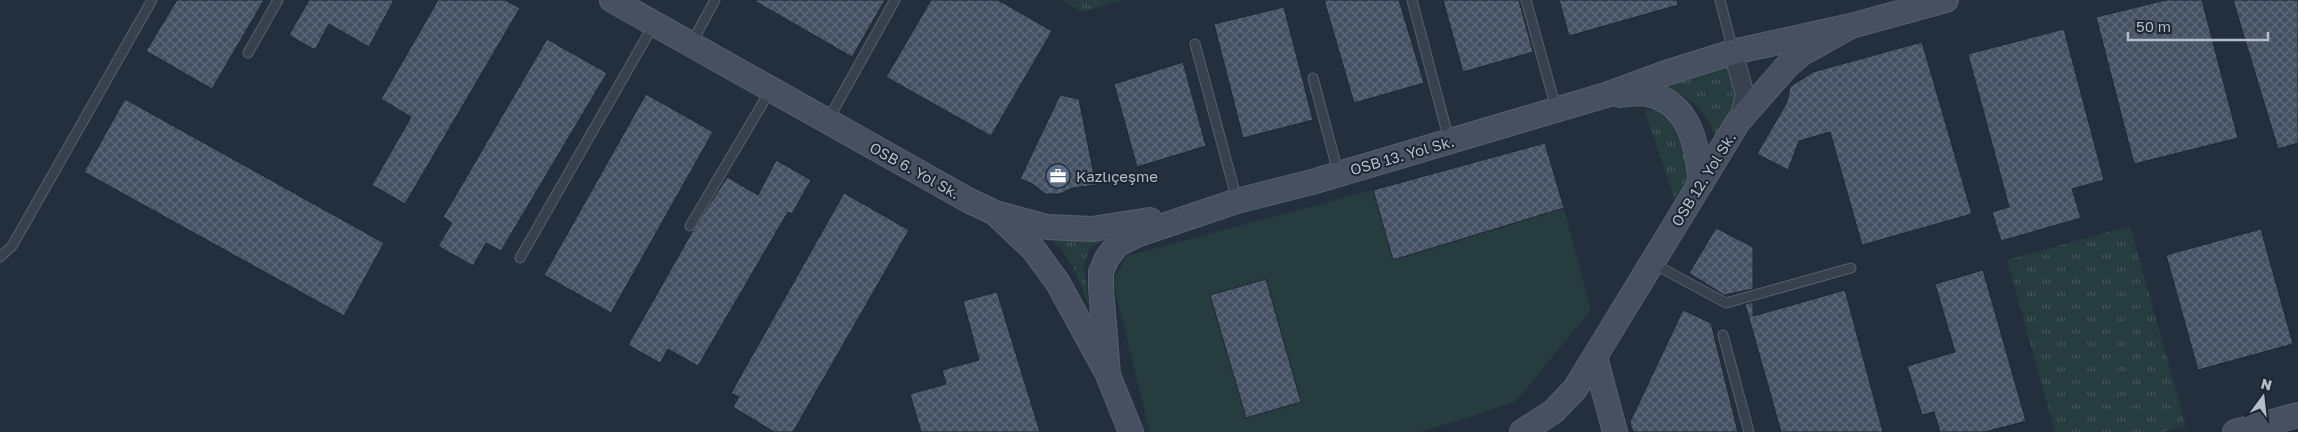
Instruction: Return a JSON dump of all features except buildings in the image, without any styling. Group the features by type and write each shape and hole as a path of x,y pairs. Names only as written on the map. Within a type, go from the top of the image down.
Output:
{"main road":[{"name":"OSB 6. Yol Sk.","path":"612,0 996,213 1034,250 1058,284 1108,375 1120,432"},
{"name":"OSB 12. Yol Sk.","path":"1522,432 1554,411 1570,394 1595,357 1738,122 1788,65 1801,54 1851,26 1946,0"},
{"path":"1606,95 1666,73 1733,52 1851,26"},
{"path":"1606,95 1648,94 1678,108 1697,147 1701,183"},
{"name":"OSB 13. Yol Sk.","path":"1196,214 1606,95"},
{"path":"996,213 1047,227 1092,229 1196,214"},
{"path":"1131,432 1108,375 1101,272 1106,258 1118,244 1136,235 1196,214"},
{"path":"1595,357 1615,432"},
{"path":"2235,432 2298,415"}],"street":[{"path":"1733,52 1745,95 1738,122"}],"lane":[{"path":"0,256 12,246 152,0"},
{"path":"248,53 278,0"},
{"path":"691,44 716,0"},
{"path":"828,121 895,0"},
{"path":"1412,0 1450,141"},
{"path":"1526,0 1556,110"},
{"path":"1720,0 1733,52"},
{"path":"520,258 654,23"},
{"path":"1195,44 1237,201"},
{"path":"1313,78 1339,174"},
{"path":"690,226 771,89"},
{"path":"1652,263 1726,303 1852,268"},
{"path":"1723,335 1749,432"}],"green space":[{"path":"1062,0 1123,0 1082,12"},
{"path":"1729,65 1739,90 1727,125 1717,139 1706,118 1689,99 1660,84"},
{"path":"1644,109 1662,111 1681,125 1691,174 1676,203"},
{"path":"1373,190 1394,260 1564,208 1591,310 1516,401 1419,432 1150,432 1113,281 1127,256"},
{"path":"2130,226 2186,426 2163,432 2055,432 2007,260"},
{"path":"1044,231 1113,235 1090,248 1084,265 1089,307 1072,265 1061,248"}],"place":[{"name":"Kazlıçeşme","path":"1058,176"}]}
